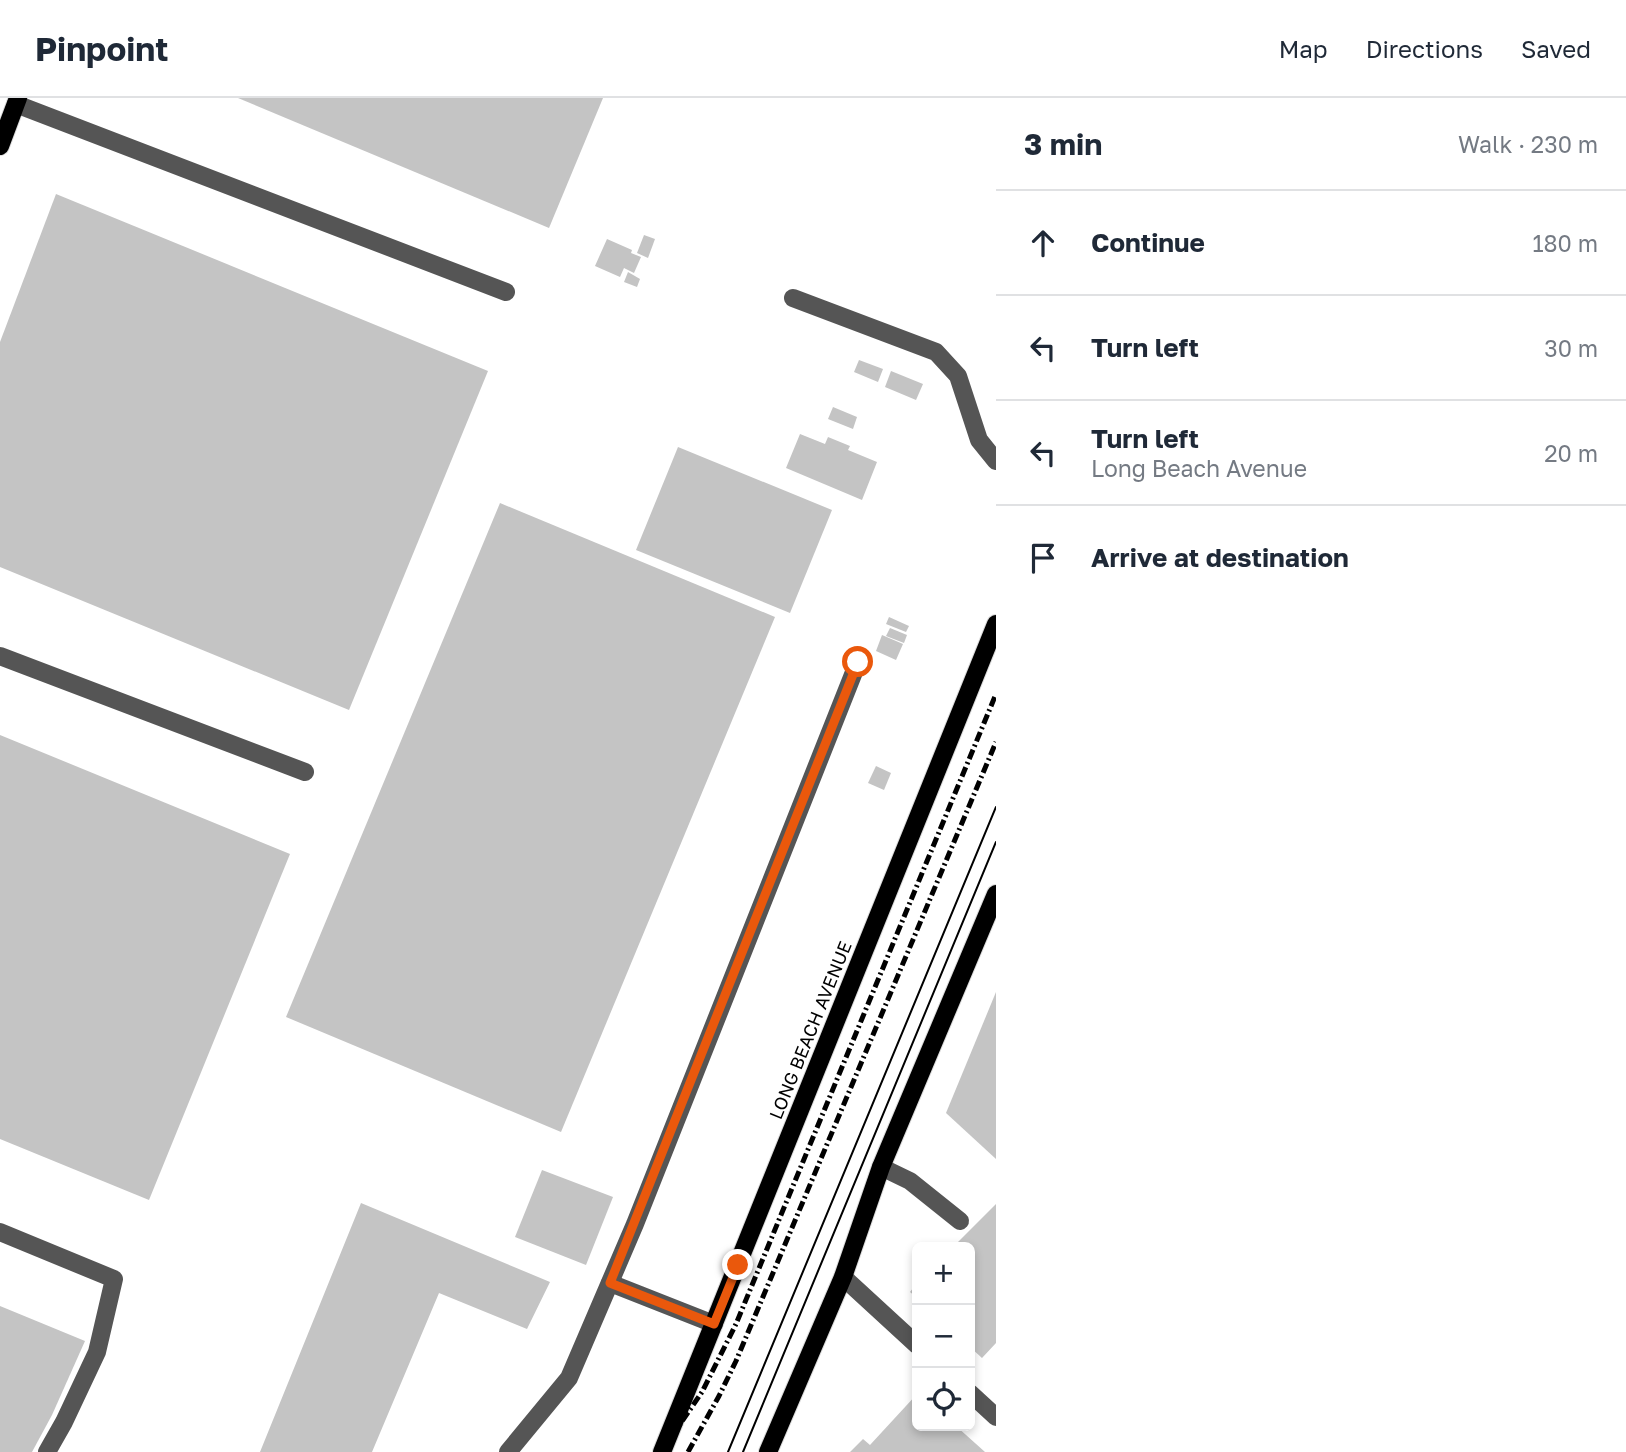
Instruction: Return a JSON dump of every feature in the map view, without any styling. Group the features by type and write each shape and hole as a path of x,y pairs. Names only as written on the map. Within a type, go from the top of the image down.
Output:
{"main road":[{"path":"0,146 17,101"},
{"name":"LONG BEACH AVENUE","path":"662,1452 996,624"},
{"path":"768,1452 843,1277 881,1167 996,894"}],"street":[{"path":"17,101 506,292"},
{"path":"793,298 936,352 958,376 979,440 996,461"},
{"path":"0,656 305,772"},
{"path":"508,1452 569,1378 610,1283 858,662"},
{"path":"881,1167 911,1181 960,1221"},
{"path":"0,1232 114,1279 97,1352 47,1452"},
{"path":"843,1277 912,1340"},
{"path":"610,1283 714,1324"},
{"path":"975,1398 996,1417"}],"building":[{"path":"238,98 603,98 549,228"},
{"path":"56,194 488,371 349,710 0,567 0,342"},
{"path":"644,235 655,239 648,258 637,253"},
{"path":"607,239 641,257 634,273 624,268 620,277 595,266"},
{"path":"628,272 640,279 637,287 624,282"},
{"path":"859,360 883,369 878,382 854,372"},
{"path":"891,371 923,384 916,400 885,387"},
{"path":"833,407 857,417 853,429 828,419"},
{"path":"800,434 825,444 828,437 850,446 848,450 877,462 862,500 786,468"},
{"path":"678,447 832,510 790,613 636,550"},
{"path":"500,503 775,617 561,1132 286,1017"},
{"path":"889,617 909,626 906,632 886,624"},
{"path":"890,628 907,635 904,643 886,636"},
{"path":"882,635 903,644 896,660 876,651"},
{"path":"0,735 290,854 149,1200 0,1139"},
{"path":"876,766 891,773 884,790 868,783"},
{"path":"996,992 996,1159 946,1113"},
{"path":"542,1170 613,1197 586,1265 515,1237"},
{"path":"361,1203 550,1282 527,1329 439,1293 372,1452 260,1452"},
{"path":"996,1204 996,1343 982,1358 975,1352 975,1242 958,1242"},
{"path":"0,1306 85,1341 52,1415 32,1452 0,1452"},
{"path":"912,1399 912,1431 962,1431 985,1452 850,1452 863,1439 870,1445"}],"tram line":[{"path":"728,1452 996,807"},
{"path":"743,1452 996,842"}],"railway":[{"path":"661,1452 702,1392 736,1324 996,694"},
{"path":"688,1452 736,1361 996,742"}],"route":[{"path":"738,1265 714,1324 610,1283 858,662"}]}
